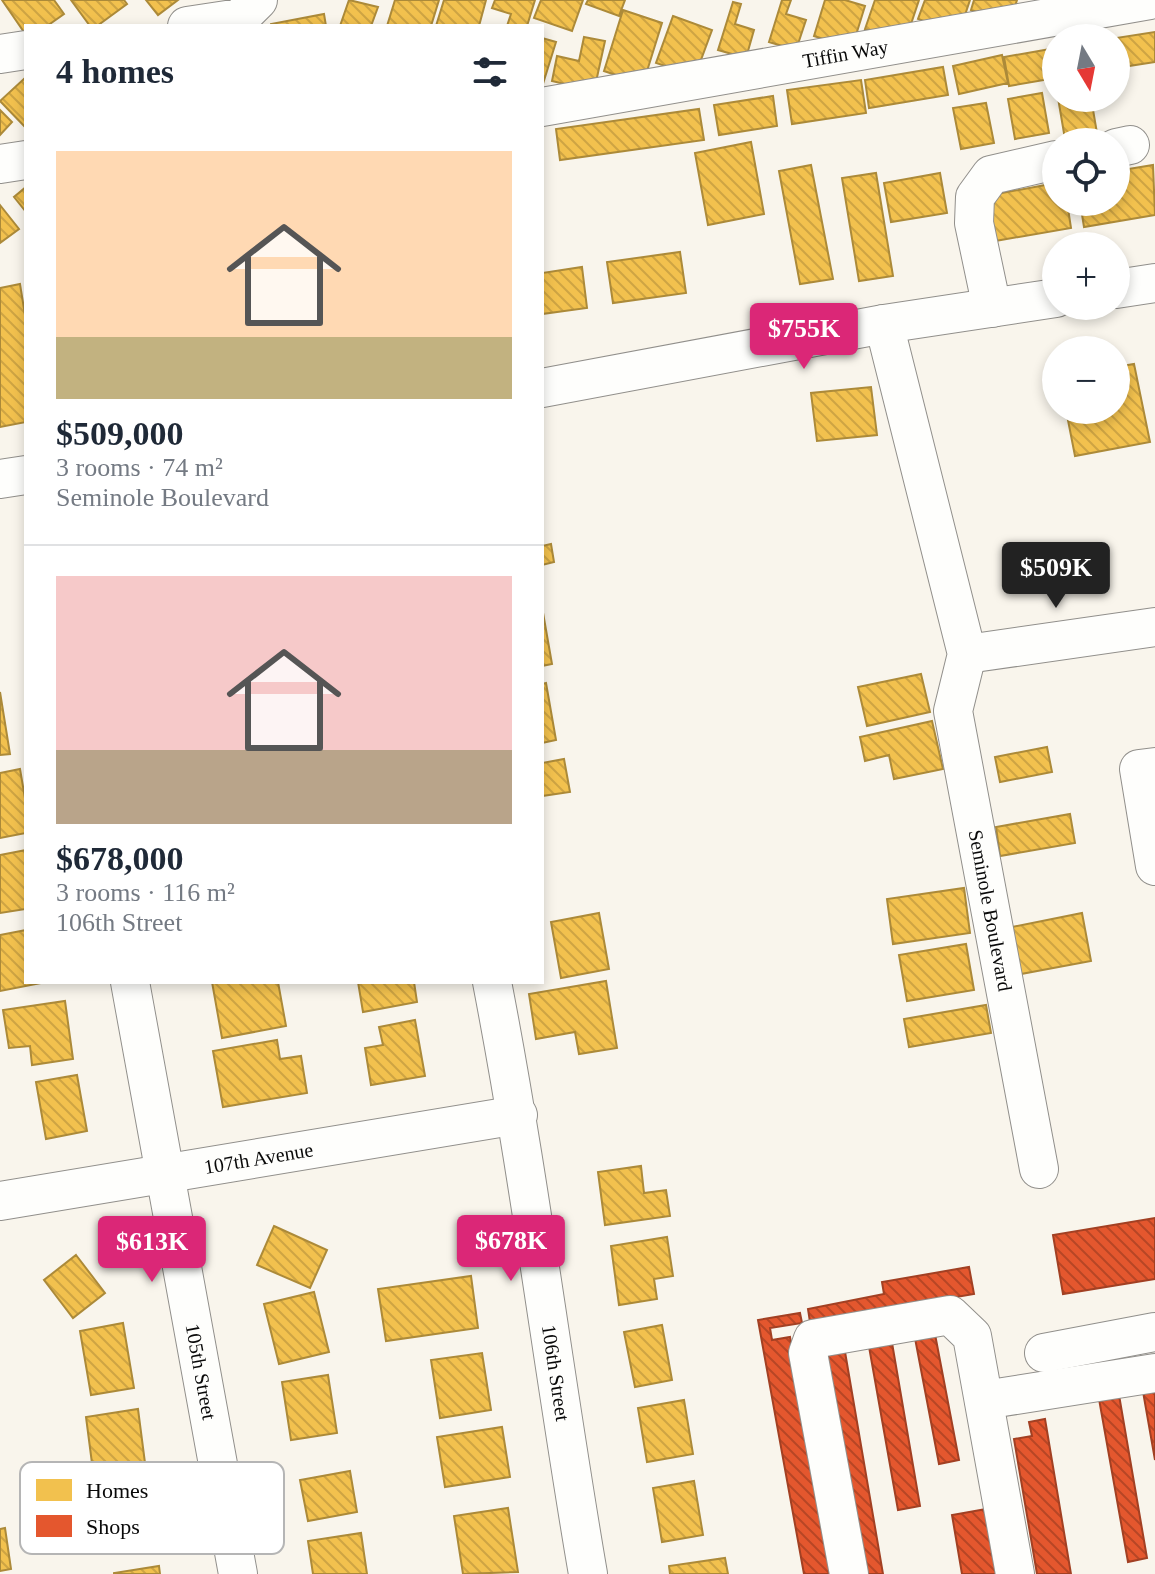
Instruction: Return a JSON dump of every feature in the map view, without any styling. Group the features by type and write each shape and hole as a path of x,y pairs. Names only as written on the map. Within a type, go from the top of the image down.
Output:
{"street":[{"path":"200,24 240,18 258,0"},
{"name":"Tiffin Way","path":"544,107 1150,0"},
{"path":"0,54 24,50"},
{"path":"0,164 24,160"},
{"path":"992,308 974,223 975,197 991,175 1042,163"},
{"path":"1130,287 1155,283"},
{"path":"544,388 884,324 1042,300"},
{"name":"Seminole Boulevard","path":"884,324 967,654 953,711 1039,1169"},
{"path":"0,479 24,475"},
{"path":"967,654 1155,627"},
{"path":"1155,767 1139,769 1155,866"},
{"name":"105th Street","path":"130,984 217,1462"},
{"name":"106th Street","path":"492,984 518,1115 588,1574"},
{"name":"107th Avenue","path":"0,1201 518,1115"},
{"path":"849,1574 808,1353 813,1339 950,1315 972,1336 1015,1574"},
{"path":"1044,1353 1155,1332"},
{"path":"984,1400 1155,1373"},
{"name":"105th Street","path":"234,1554 238,1574"}],"building: Homes":[{"path":"2,0 54,0 64,14 50,24 24,24 24,32"},
{"path":"71,0 124,0 127,4 100,24 89,24"},
{"path":"146,0 178,0 158,15"},
{"path":"349,0 378,7 372,24 341,24"},
{"path":"395,0 439,0 432,24 388,24"},
{"path":"444,0 486,0 480,24 437,24"},
{"path":"495,0 535,0 528,24 508,24 511,14 492,8"},
{"path":"541,0 583,0 572,31 534,18"},
{"path":"588,0 625,0 619,16 586,4"},
{"path":"782,0 791,0 786,14 806,20 796,50 769,42"},
{"path":"825,0 845,0 865,6 852,48 814,36"},
{"path":"875,0 919,0 905,42 865,29"},
{"path":"925,0 970,0 959,33 918,19"},
{"path":"974,0 1017,0 1010,22 971,10"},
{"path":"733,2 741,4 735,24 754,30 746,58 718,50"},
{"path":"623,10 662,23 643,84 604,71"},
{"path":"324,14 326,24 271,24"},
{"path":"673,16 712,30 695,76 656,63"},
{"path":"1155,32 1155,62 1130,66 1130,36"},
{"path":"584,37 605,41 594,91 552,81 557,56 579,61"},
{"path":"544,39 556,42 544,81"},
{"path":"1042,50 1042,80 1009,86 1004,57"},
{"path":"1002,55 1008,83 959,94 953,66"},
{"path":"943,67 948,95 869,108 865,80"},
{"path":"24,79 24,126 0,101"},
{"path":"861,80 866,113 792,124 787,90"},
{"path":"1042,93 1042,112 1045,112 1048,128 1042,128 1042,134 1015,139 1008,99"},
{"path":"773,96 777,126 719,135 714,105"},
{"path":"986,103 994,143 961,149 953,108"},
{"path":"699,109 704,140 560,160 556,129"},
{"path":"0,110 12,122 0,135"},
{"path":"1060,112 1093,112 1096,128 1063,128"},
{"path":"751,142 764,214 708,225 695,153"},
{"path":"811,165 833,279 800,284 779,171"},
{"path":"1153,165 1155,215 1084,227 1082,216 1130,216 1130,169"},
{"path":"876,173 893,276 859,281 842,178"},
{"path":"940,173 947,213 891,222 884,183"},
{"path":"1042,186 1042,216 1069,216 1071,228 995,241 986,196"},
{"path":"24,189 24,210 14,197"},
{"path":"0,205 19,229 0,243"},
{"path":"680,252 686,293 613,303 607,262"},
{"path":"582,267 587,308 544,314 544,273"},
{"path":"20,284 24,309 24,422 0,427 0,288"},
{"path":"1134,364 1150,442 1075,456 1069,424 1130,424 1130,365"},
{"path":"871,387 877,435 817,441 811,393"},
{"path":"551,544 554,562 544,564 544,546"},
{"path":"544,618 552,664 544,666"},
{"path":"921,674 930,712 867,726 858,687"},
{"path":"544,684 556,740 544,743"},
{"path":"0,692 10,754 0,755"},
{"path":"932,721 943,769 894,779 889,755 865,761 860,737"},
{"path":"1047,747 1052,772 1000,782 995,757"},
{"path":"564,759 570,792 544,796 544,763"},
{"path":"20,769 24,792 24,833 0,838 0,773"},
{"path":"1070,814 1075,843 1000,856 996,827"},
{"path":"24,850 24,909 0,913 0,855"},
{"path":"964,888 970,933 893,944 887,899"},
{"path":"599,913 609,969 561,978 551,922"},
{"path":"1082,913 1091,961 1021,974 1012,927"},
{"path":"24,930 24,984 36,984 0,991 0,935"},
{"path":"966,944 974,990 907,1001 899,955"},
{"path":"606,981 617,1048 579,1054 575,1032 536,1039 529,994"},
{"path":"212,984 278,984 286,1026 222,1038"},
{"path":"358,984 414,984 417,1002 363,1012"},
{"path":"65,1001 73,1059 32,1065 30,1046 9,1048 3,1010"},
{"path":"986,1005 991,1033 909,1047 904,1019"},
{"path":"415,1020 425,1076 371,1085 365,1048 383,1045 379,1027"},
{"path":"277,1040 280,1059 301,1056 307,1093 223,1107 213,1051"},
{"path":"77,1075 87,1131 46,1139 36,1082"},
{"path":"641,1166 644,1193 666,1190 670,1216 605,1225 598,1172"},
{"path":"274,1226 327,1250 310,1288 257,1265"},
{"path":"667,1237 673,1276 654,1279 657,1299 619,1305 611,1246"},
{"path":"76,1255 105,1293 73,1318 44,1280"},
{"path":"471,1276 478,1328 386,1341 378,1289"},
{"path":"314,1292 329,1352 279,1364 264,1304"},
{"path":"123,1323 134,1388 91,1395 80,1331"},
{"path":"662,1325 672,1380 635,1387 624,1332"},
{"path":"482,1353 491,1410 440,1418 431,1360"},
{"path":"328,1375 337,1433 291,1440 282,1382"},
{"path":"684,1400 693,1454 647,1462 638,1408"},
{"path":"138,1409 145,1462 92,1462 86,1417"},
{"path":"502,1427 510,1477 445,1487 437,1437"},
{"path":"350,1471 357,1512 308,1521 300,1480"},
{"path":"694,1481 703,1535 662,1542 653,1488"},
{"path":"508,1508 518,1572 463,1574 454,1516"},
{"path":"5,1528 11,1569 0,1571 0,1529"},
{"path":"361,1533 367,1574 313,1574 308,1541"},
{"path":"725,1558 728,1574 670,1574 669,1566"},
{"path":"159,1566 160,1574 114,1574 114,1573"}],"building: Shops":[{"path":"1155,1218 1155,1279 1063,1294 1053,1235"},
{"path":"969,1267 974,1294 810,1322 808,1309 884,1294 882,1282"},
{"path":"800,1313 802,1323 770,1328 772,1340 790,1337 833,1574 804,1574 758,1320"},
{"path":"934,1329 959,1460 939,1464 914,1333"},
{"path":"891,1337 920,1506 898,1510 868,1341"},
{"path":"844,1346 883,1574 863,1574 824,1349"},
{"path":"1155,1385 1155,1460 1142,1386"},
{"path":"1119,1395 1147,1558 1128,1562 1099,1399"},
{"path":"1045,1419 1071,1574 1037,1574 1014,1439 1032,1436 1029,1422"},
{"path":"992,1508 1003,1574 962,1574 952,1515"}]}
